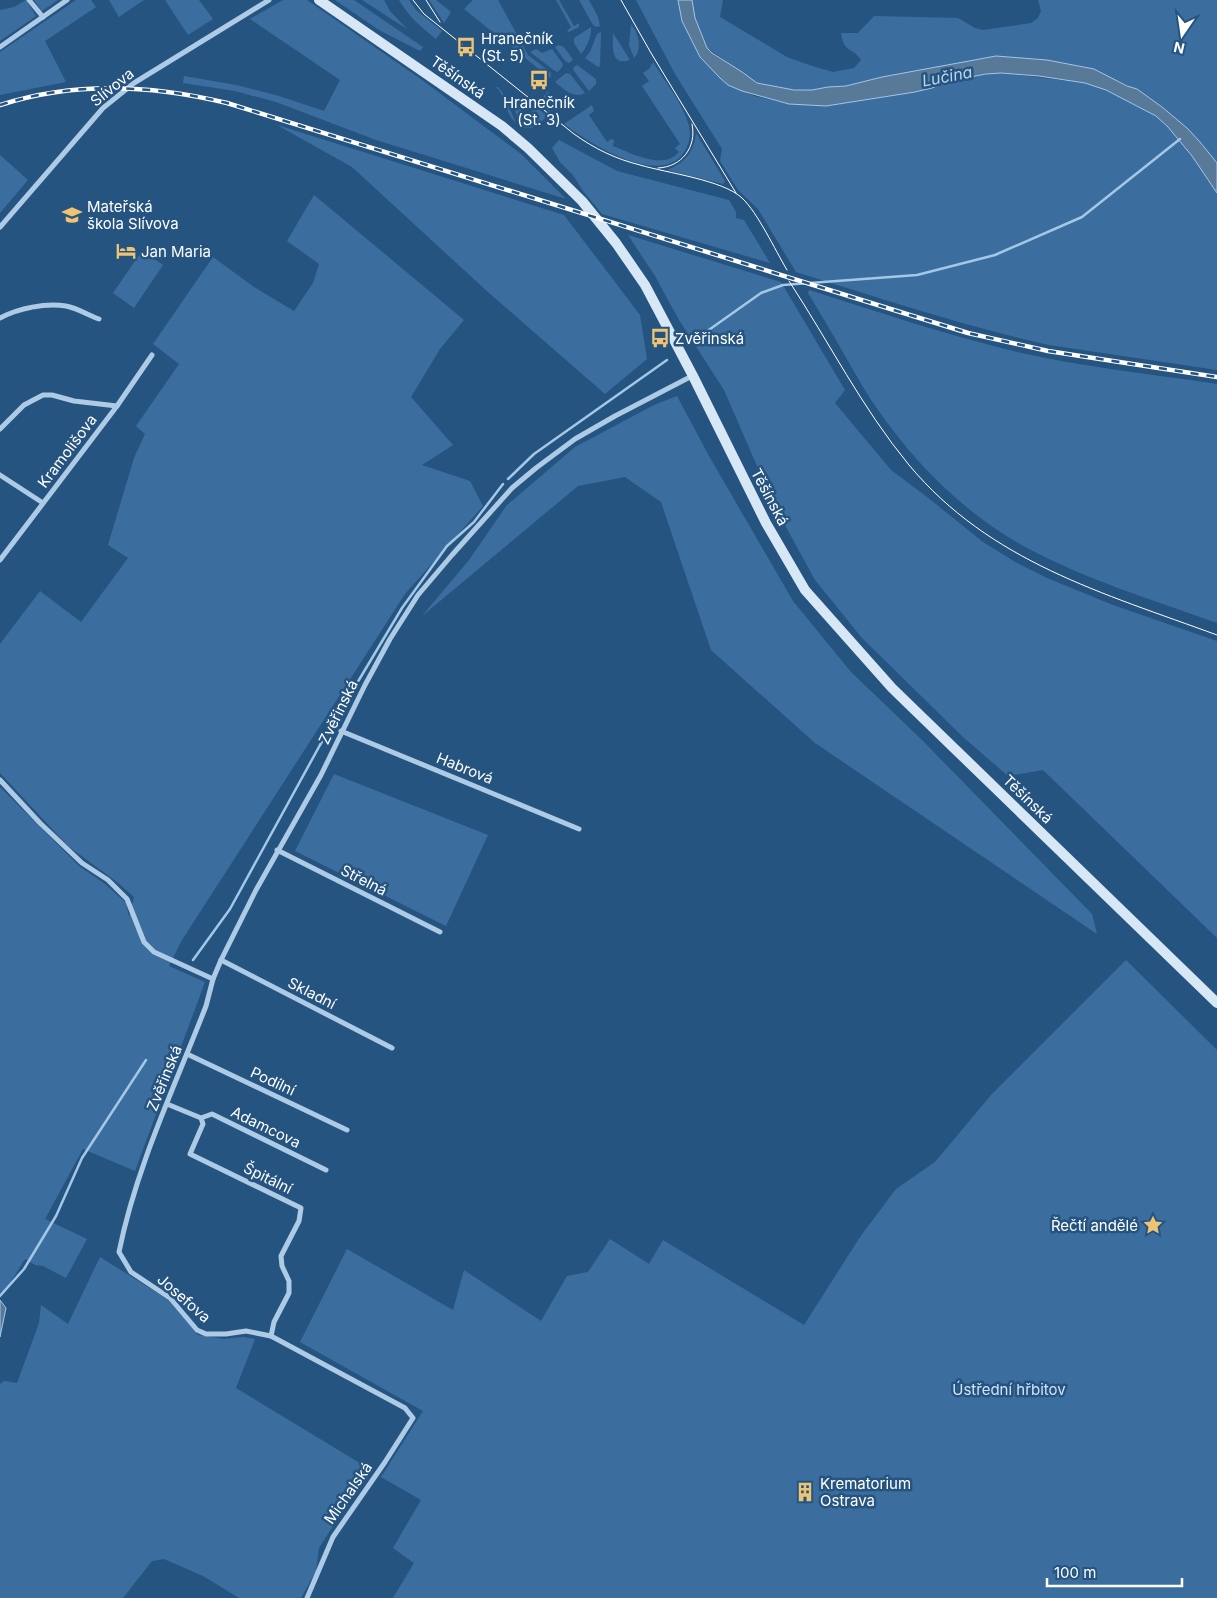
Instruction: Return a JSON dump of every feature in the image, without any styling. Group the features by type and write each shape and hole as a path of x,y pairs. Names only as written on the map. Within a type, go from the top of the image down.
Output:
{"main road":[{"name":"Těšínská","path":"319,0 502,126 528,148 582,201 616,243 645,285 693,376 766,523 806,590 892,688 1217,1003"}],"street":[{"path":"29,0 43,17"},
{"path":"0,47 67,0"},
{"path":"255,0 260,6"},
{"name":"Slívova","path":"0,227 103,108 113,99 148,74 269,0"},
{"path":"0,318 25,309 48,305 67,307 99,320"},
{"name":"Kramolišova","path":"0,560 152,355"},
{"name":"Zvěřinská","path":"143,1168 206,1006 213,979 221,960 277,850 321,774 341,731 390,639 418,595 452,554 512,488 575,439 693,376"},
{"path":"0,429 24,405 43,395 116,406"},
{"path":"0,475 43,503"},
{"name":"Habrová","path":"341,731 579,829"},
{"path":"0,780 82,864 108,880 128,899 144,942 154,952 213,979"},
{"name":"Střelná","path":"277,850 440,932"},
{"name":"Skladní","path":"221,960 392,1048"},
{"name":"Podílní","path":"188,1054 347,1130"},
{"name":"Adamcova","path":"167,1104 201,1118 212,1114 326,1170"},
{"name":"Špitální","path":"201,1118 203,1124 190,1154 301,1208 299,1221 281,1256 282,1266 289,1281 289,1294 274,1322 271,1336"},
{"name":"Josefova","path":"143,1168 124,1227 119,1252 131,1272 170,1298 196,1330 206,1334 246,1331 271,1336 405,1408"},
{"name":"Michalská","path":"307,1598 333,1537 413,1418 405,1408"}],"green space":[{"path":"26,0 36,16 0,41 0,10 14,7"},
{"path":"34,0 58,0 42,11"},
{"path":"76,0 91,0 96,7 45,41 66,82 0,95 0,52"},
{"path":"109,0 144,0 119,17"},
{"path":"165,0 199,0 213,19 188,35"},
{"path":"283,0 307,0 422,80 521,154 566,199 376,140 276,102 235,91 183,83 184,76 236,85 279,96 324,111 340,80 250,19"},
{"path":"335,0 354,0 423,47 420,51 379,30"},
{"path":"362,0 384,0 390,11 407,29"},
{"path":"399,0 409,0 416,10 442,31 436,39 407,12"},
{"path":"429,0 436,0 451,12 444,23"},
{"path":"473,0 498,0 528,55 550,72 550,78 464,9"},
{"path":"556,0 559,0 574,26 579,23 579,27 569,32 567,31 571,27"},
{"path":"579,0 589,0 598,17 600,26 596,27 593,25"},
{"path":"636,0 678,0 682,21 700,57 728,85 754,96 789,104 826,106 847,103 915,92 949,81 1001,73 1086,83 1106,90 1156,116 1168,127 1192,156 1217,193 1217,370 1049,345 890,302 796,272 758,209 738,190 720,161 722,149 675,74"},
{"path":"692,0 723,0 720,17 787,57 833,72 854,68 861,60 846,47 841,33 858,33 874,16 958,18 975,28 983,30 1031,23 1038,18 1041,11 1038,0 1217,0 1217,163 1200,142 1162,107 1137,89 1094,69 1047,60 996,56 882,77 846,86 814,90 761,85 707,48 695,18"},
{"path":"631,24 636,32 639,45 634,58 629,45"},
{"path":"591,27 589,41 581,54 574,43 574,38"},
{"path":"601,32 600,66 598,67 585,58 590,52 597,34"},
{"path":"613,33 630,60 624,61 616,58 613,49"},
{"path":"559,45 564,47 573,60 569,63 565,61 555,47"},
{"path":"536,49 542,53 552,49 563,64 558,72 530,52"},
{"path":"653,62 678,101 689,126 690,138 682,155 670,163 656,166 639,164 605,150 564,124 592,105 594,111 589,115 607,142 611,139 614,140 613,146 647,159 664,160 672,157 679,152 675,148 680,144 642,86 649,81 643,73 649,69"},
{"path":"577,65 596,79 596,84 589,91 574,71 573,68"},
{"path":"566,73 570,74 585,93 581,95 573,94 555,82"},
{"path":"496,87 504,95 516,123 509,115 502,95"},
{"path":"548,91 551,101 550,112 538,103"},
{"path":"512,102 523,109 519,117 517,116"},
{"path":"536,107 547,116 538,125 531,128 519,126"},
{"path":"277,125 564,215 640,315 647,359 605,394 489,293 352,167"},
{"path":"696,133 725,181 723,184 667,170 679,164 688,156"},
{"path":"559,140 617,171 729,200 736,212 736,218 744,220 770,263 602,214 583,191 573,175 560,162 552,148"},
{"path":"0,155 28,180 0,213"},
{"path":"314,195 464,320 440,349 411,397 453,445 422,465 470,481 483,506 405,594 182,940 169,966 205,982 135,1171 83,1149 45,1219 87,1239 66,1278 25,1259 8,1286 0,1293 0,787 79,866 105,884 126,903 129,917 134,897 68,846 0,773 0,644 40,591 81,622 128,558 108,545 134,458 145,434 136,426 179,364 153,344 213,257 254,287 294,311 313,283 319,264 287,241"},
{"path":"628,235 781,282 845,390 835,403 891,470 983,542 1017,563 1047,578 1113,605 1217,641 1217,938 1043,770 1008,776 963,737 862,638 815,580 774,505 724,390"},
{"path":"142,251 163,265 134,308 113,293"},
{"path":"809,290 939,331 1017,352 1092,366 1217,384 1217,623 1120,589 1073,570 1005,535 963,504 925,468 891,428 867,393 808,293"},
{"path":"677,396 709,456 793,601 851,672 922,740 1092,914 1097,934 815,743 711,650 661,502 625,477 578,486 422,616 469,560 507,505 575,447 654,405"},
{"path":"334,774 488,835 446,926 295,851"},
{"name":"Ústřední hřbitov","path":"1126,960 1217,1050 1217,1598 393,1598 414,1563 393,1548 421,1500 381,1477 423,1411 300,1342 347,1249 453,1310 464,1270 541,1321 567,1276 588,1272 610,1239 649,1264 663,1240 804,1325 860,1237 896,1189 935,1162 991,1095"},
{"path":"100,1257 167,1299 198,1335 224,1339 243,1337 255,1339 236,1388 373,1471 340,1515 319,1548 316,1571 301,1598 239,1598 203,1576 164,1559 152,1561 123,1598 0,1598 0,1384 4,1381 17,1383 39,1323 41,1305 68,1324"}],"water":[{"name":"Lučina","path":"678,0 692,0 695,18 707,48 712,53 757,83 794,90 846,86 882,77 996,56 1047,60 1094,69 1137,89 1187,128 1217,163 1217,193 1192,156 1168,127 1156,116 1106,90 1085,83 1039,76 1001,73 986,74 949,81 915,92 826,106 789,104 742,91 728,85 700,57 682,21"},
{"path":"0,1300 6,1308 0,1337"}],"waterway":[{"path":"696,339 761,293 783,285 917,275 995,255 1082,217 1180,139"},
{"path":"508,479 534,454 667,360"},
{"path":"193,960 230,909 320,745 402,608 447,546 474,522 503,484"},
{"path":"0,1296 24,1269 56,1216 82,1158 146,1060"}],"tram line":[{"path":"413,0 424,14 574,134 590,144 614,157 631,163 722,186 742,198 760,222 787,270"},
{"path":"426,0 440,22"},
{"path":"621,0 736,193"},
{"path":"658,168 674,164 686,154 692,140 692,124"},
{"path":"789,281 846,374 892,443 909,465 941,498 975,527 1051,571 1132,604 1217,635"}],"railway":[{"path":"0,105 56,92 114,88 171,92 227,103 968,333 1048,351 1217,377"}],"place":[{"name":"Hranečník (St. 5)","path":"466,47"},
{"name":"Hranečník (St. 3)","path":"539,80"},
{"name":"Mateřská škola Slívova","path":"72,215"},
{"name":"Jan Maria","path":"126,251"},
{"name":"Zvěřinská","path":"660,338"},
{"name":"Řečtí andělé","path":"1153,1225"},
{"name":"Krematorium Ostrava","path":"805,1492"}]}
